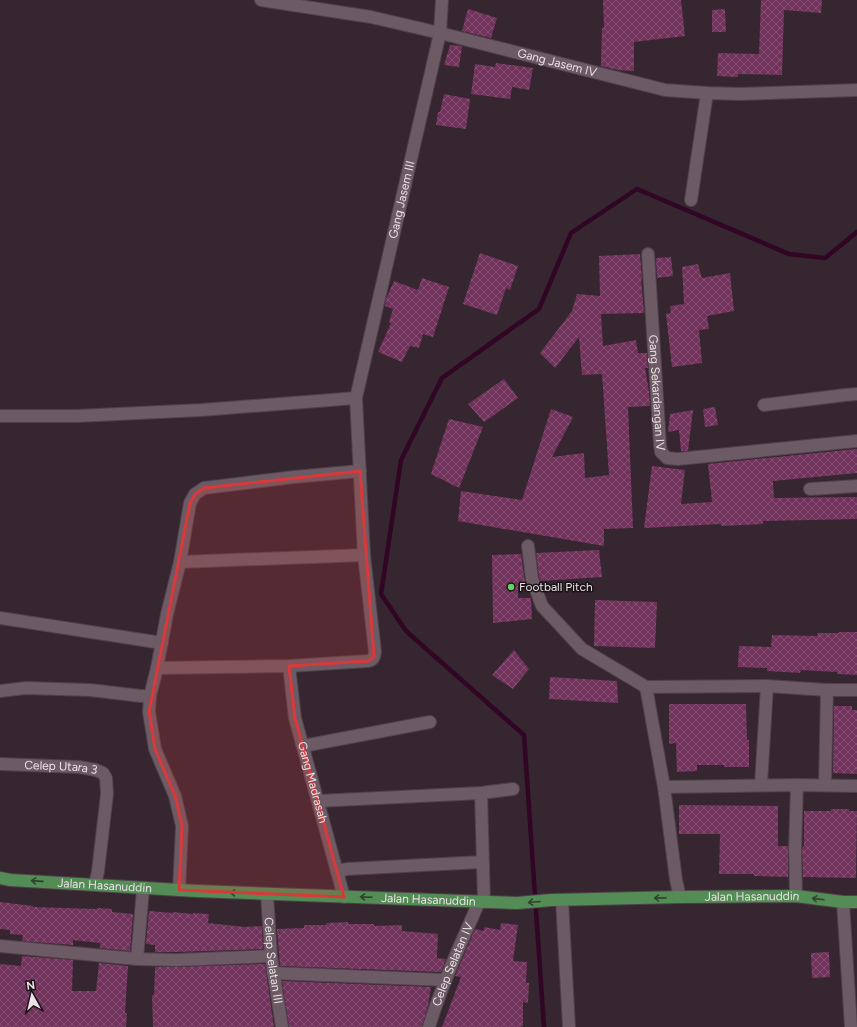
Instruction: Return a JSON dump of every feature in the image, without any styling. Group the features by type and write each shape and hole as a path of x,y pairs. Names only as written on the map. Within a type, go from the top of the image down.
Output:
{"main road":[{"name":"Jalan Hasanuddin","path":"0,878 10,880 143,889 517,903 557,900 796,896 843,902 857,902"}],"street":[{"name":"Gang Jasem IV","path":"261,0 371,17 440,32 665,90 740,94 857,90"},
{"name":"Gang Jasem III","path":"289,666 368,661 372,660 374,657 375,652 364,555 356,398 440,32 442,0"},
{"path":"691,200 707,93"},
{"name":"Gang Sekardangan IV","path":"648,254 660,445 661,452 667,458 678,459 857,441"},
{"path":"764,405 857,394"},
{"path":"0,416 77,416 201,410 356,398"},
{"path":"179,890 182,826 176,796 155,749 149,712 150,696 180,562 190,503 195,494 204,488 360,471"},
{"path":"810,489 857,486"},
{"path":"528,546 532,579 542,606 582,649 646,687 767,686 827,690 857,690"},
{"path":"180,562 364,555"},
{"path":"0,618 162,643"},
{"path":"157,668 289,666"},
{"name":"Gang Madrasah","path":"289,666 295,718 344,896"},
{"path":"761,785 767,686"},
{"path":"646,687 664,787 676,880 680,897"},
{"path":"0,691 26,688 90,690 150,696"},
{"path":"825,784 827,690"},
{"path":"303,746 430,722"},
{"name":"Celep Utara 3","path":"0,764 79,767 96,770 103,773 106,778 107,794 95,885"},
{"path":"664,787 825,784 857,786"},
{"path":"796,896 795,849 797,785"},
{"path":"318,801 513,789"},
{"path":"481,792 482,902"},
{"path":"337,871 347,869 482,862"},
{"path":"137,959 143,889"},
{"name":"Celep Selatan III","path":"267,894 271,956 282,1027"},
{"path":"557,900 569,1027"},
{"name":"Celep Selatan IV","path":"429,1027 458,949 482,902"},
{"path":"843,902 851,1027"},
{"path":"0,946 137,959 194,959 271,956"},
{"path":"273,973 446,980"}],"highlighted area":[{"path":"360,471 374,657 368,661 289,666 295,718 344,897 179,890 182,826 175,796 155,749 149,712 190,503 195,494 204,488"}],"building":[{"path":"603,0 681,0 685,36 634,42 634,71 618,70 601,66 602,28 604,28"},
{"path":"761,0 822,0 821,13 784,10 782,75 738,74 738,77 717,76 718,53 759,54"},
{"path":"468,9 497,18 491,38 462,31"},
{"path":"725,9 726,32 712,32 712,10"},
{"path":"450,45 462,46 459,67 444,65"},
{"path":"496,63 533,68 529,90 512,87 510,99 471,94 475,64 495,67"},
{"path":"444,94 470,99 466,129 436,125 438,112 440,112"},
{"path":"480,253 518,266 510,290 506,288 497,315 463,304"},
{"path":"640,254 644,313 601,314 603,346 636,340 638,353 647,353 648,368 645,368 650,406 628,407 633,528 604,529 604,546 458,521 461,491 522,500 551,409 573,417 552,457 584,453 585,478 609,475 602,374 582,375 579,337 555,368 540,353 572,311 577,294 600,296 599,256"},
{"path":"671,257 673,276 657,278 656,258"},
{"path":"698,264 702,278 730,273 734,311 707,316 709,329 699,330 702,363 672,367 666,314 671,313 670,306 684,304 682,267"},
{"path":"422,278 449,287 433,337 423,334 419,348 410,346 402,362 378,352 391,323 389,322 393,309 385,306 386,299 394,281 418,290"},
{"path":"504,379 518,398 484,422 468,404"},
{"path":"715,407 718,425 705,427 703,409"},
{"path":"693,410 688,451 681,451 679,430 668,432 670,414"},
{"path":"449,419 483,427 459,488 431,474"},
{"path":"857,449 857,473 773,481 774,498 857,497 857,519 763,521 763,524 721,526 721,524 644,528 652,466 685,470 681,504 712,502 708,464"},
{"path":"599,550 602,577 541,581 539,577 536,553"},
{"name":"Football Pitch","path":"521,554 525,583 518,583 518,598 531,598 532,619 493,623 492,555"},
{"path":"595,600 657,602 655,648 594,646"},
{"path":"857,632 857,675 837,674 837,672 801,670 800,673 767,671 767,668 738,667 739,646 771,647 772,635 817,636 818,633"},
{"path":"514,650 529,669 513,689 492,675"},
{"path":"550,677 617,681 618,703 549,699"},
{"path":"669,704 746,704 747,740 749,740 749,767 697,765 697,771 677,772 676,743 669,744"},
{"path":"834,706 852,706 852,710 857,710 857,774 833,773"},
{"path":"679,805 778,806 778,846 788,846 788,877 754,876 754,874 719,874 720,834 679,834"},
{"path":"831,809 849,809 849,811 857,811 856,878 803,877 802,849 804,846 804,811 831,811"},
{"path":"0,902 33,907 112,909 112,912 133,914 130,951 100,948 100,943 73,940 73,945 22,941 23,935 10,934 10,930 0,929"},
{"path":"149,911 209,914 208,923 245,927 262,926 263,949 155,952 155,945 146,944"},
{"path":"348,922 348,924 374,924 374,926 402,925 402,931 438,934 437,958 446,959 441,972 280,966 277,929 304,928 304,925 326,925 326,923"},
{"path":"501,923 518,925 513,961 527,962 526,983 529,983 528,1003 523,1002 523,1026 442,1027 461,977 455,976 475,929 484,931 484,927 500,930"},
{"path":"829,952 830,977 812,978 811,953"},
{"path":"22,956 73,960 72,991 96,991 99,963 128,966 125,1013 127,1013 126,1027 0,1027 0,964 21,966"},
{"path":"265,964 274,1027 153,1027 152,995 154,995 155,967"},
{"path":"282,981 431,987 428,1006 422,1027 289,1027"}],"waterway":[{"path":"544,1027 524,735 406,631 381,594 401,460 442,378 539,309 571,233 637,189 789,254 825,258 857,232"}],"place":[{"name":"Football Pitch","path":"511,587"}]}
